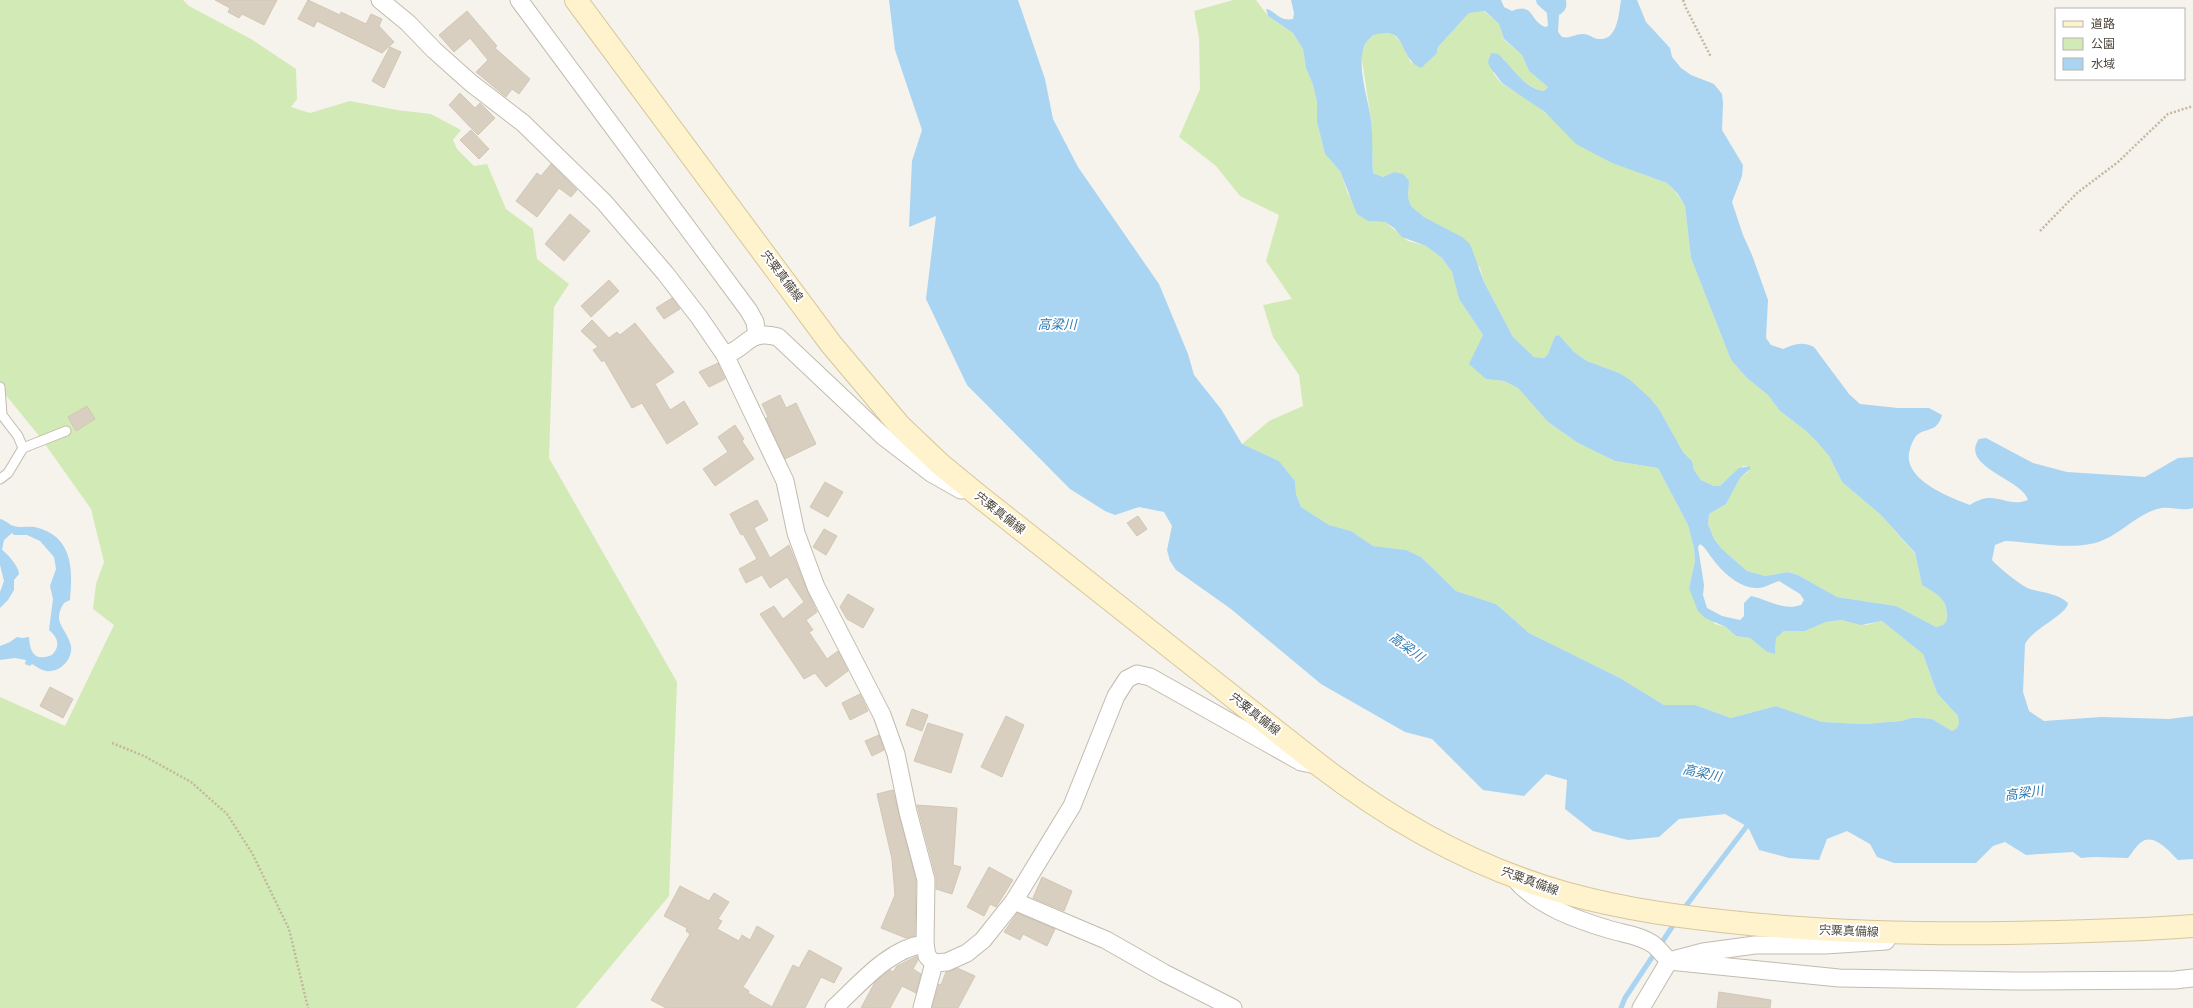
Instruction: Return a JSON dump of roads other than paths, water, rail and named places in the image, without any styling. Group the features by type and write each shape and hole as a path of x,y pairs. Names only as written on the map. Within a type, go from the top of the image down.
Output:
{"main road":[{"name":"宍粟真備線","path":"576,0 831,344 900,426 940,464 979,496 1320,765 1348,786 1423,834 1510,873 1564,893 1628,908 1694,918 1814,930 1939,934 2138,930 2193,926"}],"street":[{"path":"380,0 408,22 434,50 471,83 522,123 604,202 665,273 699,317 725,355 785,481 796,533 816,587 882,715 894,748 926,880 924,944 927,956 934,963 946,962 967,952 982,940 1014,901 1072,806 1116,696 1127,679 1137,674 1150,677 1165,684 1301,762 1320,765"},
{"path":"519,0 749,311 755,322 757,336"},
{"path":"725,355 732,352 749,339 757,336 765,334 778,337 884,437 931,473 956,489 979,496"},
{"path":"1510,873 1524,890 1566,914 1594,925 1646,940 1655,946 1669,962 1839,978 2023,981 2175,980 2193,978"},
{"path":"1014,901 1106,940 1164,973 1233,1008"},
{"path":"1641,1008 1669,962 1703,952 1755,945 1825,945 1904,940 1939,934"},
{"path":"834,1008 879,966 911,946 924,944"},
{"path":"922,1008 934,963"}],"lane":[{"path":"0,387 2,415 18,436 23,448"},
{"path":"0,479 8,473 23,448 66,431"}],"water":[{"name":"高梁川","path":"889,0 1018,0 1045,79 1053,119 1078,167 1159,284 1188,354 1194,375 1221,409 1242,444 1279,461 1295,481 1296,494 1301,507 1329,525 1351,531 1373,546 1406,550 1421,557 1456,591 1496,604 1529,633 1620,678 1664,705 1695,705 1731,718 1776,706 1822,722 1864,724 1901,721 1911,718 1924,718 1932,719 1952,731 1957,728 1959,723 1958,716 1937,693 1923,654 1882,621 1861,625 1842,620 1826,622 1805,631 1784,631 1776,638 1775,654 1767,652 1750,638 1736,636 1726,627 1705,618 1698,611 1689,588 1695,561 1694,548 1688,525 1658,468 1615,461 1578,443 1548,422 1518,388 1504,381 1486,379 1469,364 1483,335 1459,299 1452,272 1442,258 1426,246 1402,237 1394,228 1385,222 1368,221 1357,214 1340,171 1325,154 1317,122 1317,102 1313,85 1306,68 1303,49 1293,33 1268,16 1266,9 1284,19 1293,19 1294,13 1291,0 1501,0 1504,7 1512,11 1519,9 1528,10 1540,24 1545,27 1548,26 1547,13 1537,4 1536,0 1566,0 1566,9 1559,15 1558,32 1562,37 1583,34 1601,39 1607,38 1614,30 1617,24 1621,0 1637,0 1646,22 1670,48 1672,57 1681,68 1691,75 1714,84 1722,94 1722,130 1743,165 1742,176 1732,202 1768,300 1766,338 1771,345 1783,349 1798,344 1806,344 1814,347 1849,394 1860,404 1898,408 1929,408 1942,415 1940,421 1935,427 1917,435 1910,449 1909,459 1912,469 1928,485 1950,497 1970,505 1987,498 2013,502 2028,500 2023,492 1984,465 1977,457 1975,449 1979,439 1986,438 2033,463 2067,472 2145,477 2178,458 2193,457 2193,508 2157,509 2141,516 2103,540 2084,545 2062,546 2005,541 1995,545 1992,560 2010,576 2026,587 2055,595 2068,603 2062,612 2029,638 2025,644 2023,692 2029,711 2044,721 2101,717 2169,719 2193,716 2193,859 2178,860 2162,845 2148,839 2139,844 2128,858 2081,858 2073,852 2026,855 2005,842 1993,846 1976,863 1894,863 1877,857 1870,844 1847,831 1827,839 1819,860 1789,858 1759,850 1748,827 1725,814 1679,819 1659,837 1628,840 1593,831 1565,809 1567,780 1546,774 1524,796 1483,790 1432,739 1405,732 1321,684 1231,609 1176,570 1170,561 1167,550 1172,526 1164,512 1139,507 1115,515 1105,511 1070,489 967,385 926,299 936,216 909,227 912,161 922,130 895,50","holes":["1485,11 1499,24 1504,39 1522,55 1529,71 1548,87 1544,91 1530,86 1498,54 1491,53 1488,62 1502,83 1545,112 1576,144 1612,163 1667,183 1678,194 1685,206 1691,258 1731,360 1747,378 1768,395 1780,411 1805,430 1818,443 1829,456 1842,482 1881,515 1915,553 1922,585 1938,595 1946,607 1947,620 1943,625 1936,627 1896,606 1837,597 1798,575 1788,572 1765,576 1747,571 1722,549 1714,539 1708,524 1709,514 1726,504 1740,478 1750,469 1750,466 1739,468 1720,486 1714,486 1701,480 1694,470 1692,461 1683,452 1659,409 1650,398 1630,380 1619,373 1587,361 1574,352 1559,335 1555,336 1548,354 1544,358 1534,357 1513,337 1484,282 1470,244 1462,237 1424,217 1411,206 1408,197 1409,181 1403,174 1394,172 1383,177 1373,173 1370,111 1362,75 1363,51 1367,42 1376,34 1392,34 1399,40 1410,60 1421,68 1437,53 1438,47 1469,13","1700,544 1721,569 1738,583 1751,588 1758,588 1779,581 1800,594 1804,600 1801,605 1788,607 1751,596 1744,603 1744,616 1740,620 1722,616 1707,608 1703,595 1704,585 1698,547"]},
{"path":"0,519 14,526 35,527 48,531 64,546 68,555 71,577 70,600 64,603 60,610 59,621 69,640 71,651 68,660 56,670 44,671 32,664 30,666 25,664 26,660 15,658 0,660 0,646 17,637 29,637 32,651 37,656 41,657 52,655 55,652 57,642 55,636 49,630 53,599 50,586 56,569 54,557 40,541 27,535 14,535 12,533 4,540 2,550 13,561 19,571 19,574 14,580 14,590 8,600 0,608 0,592 4,581 0,565"}],"waterway":[{"path":"1682,911 1750,822"},
{"path":"1621,1008 1625,998 1676,921"}]}
